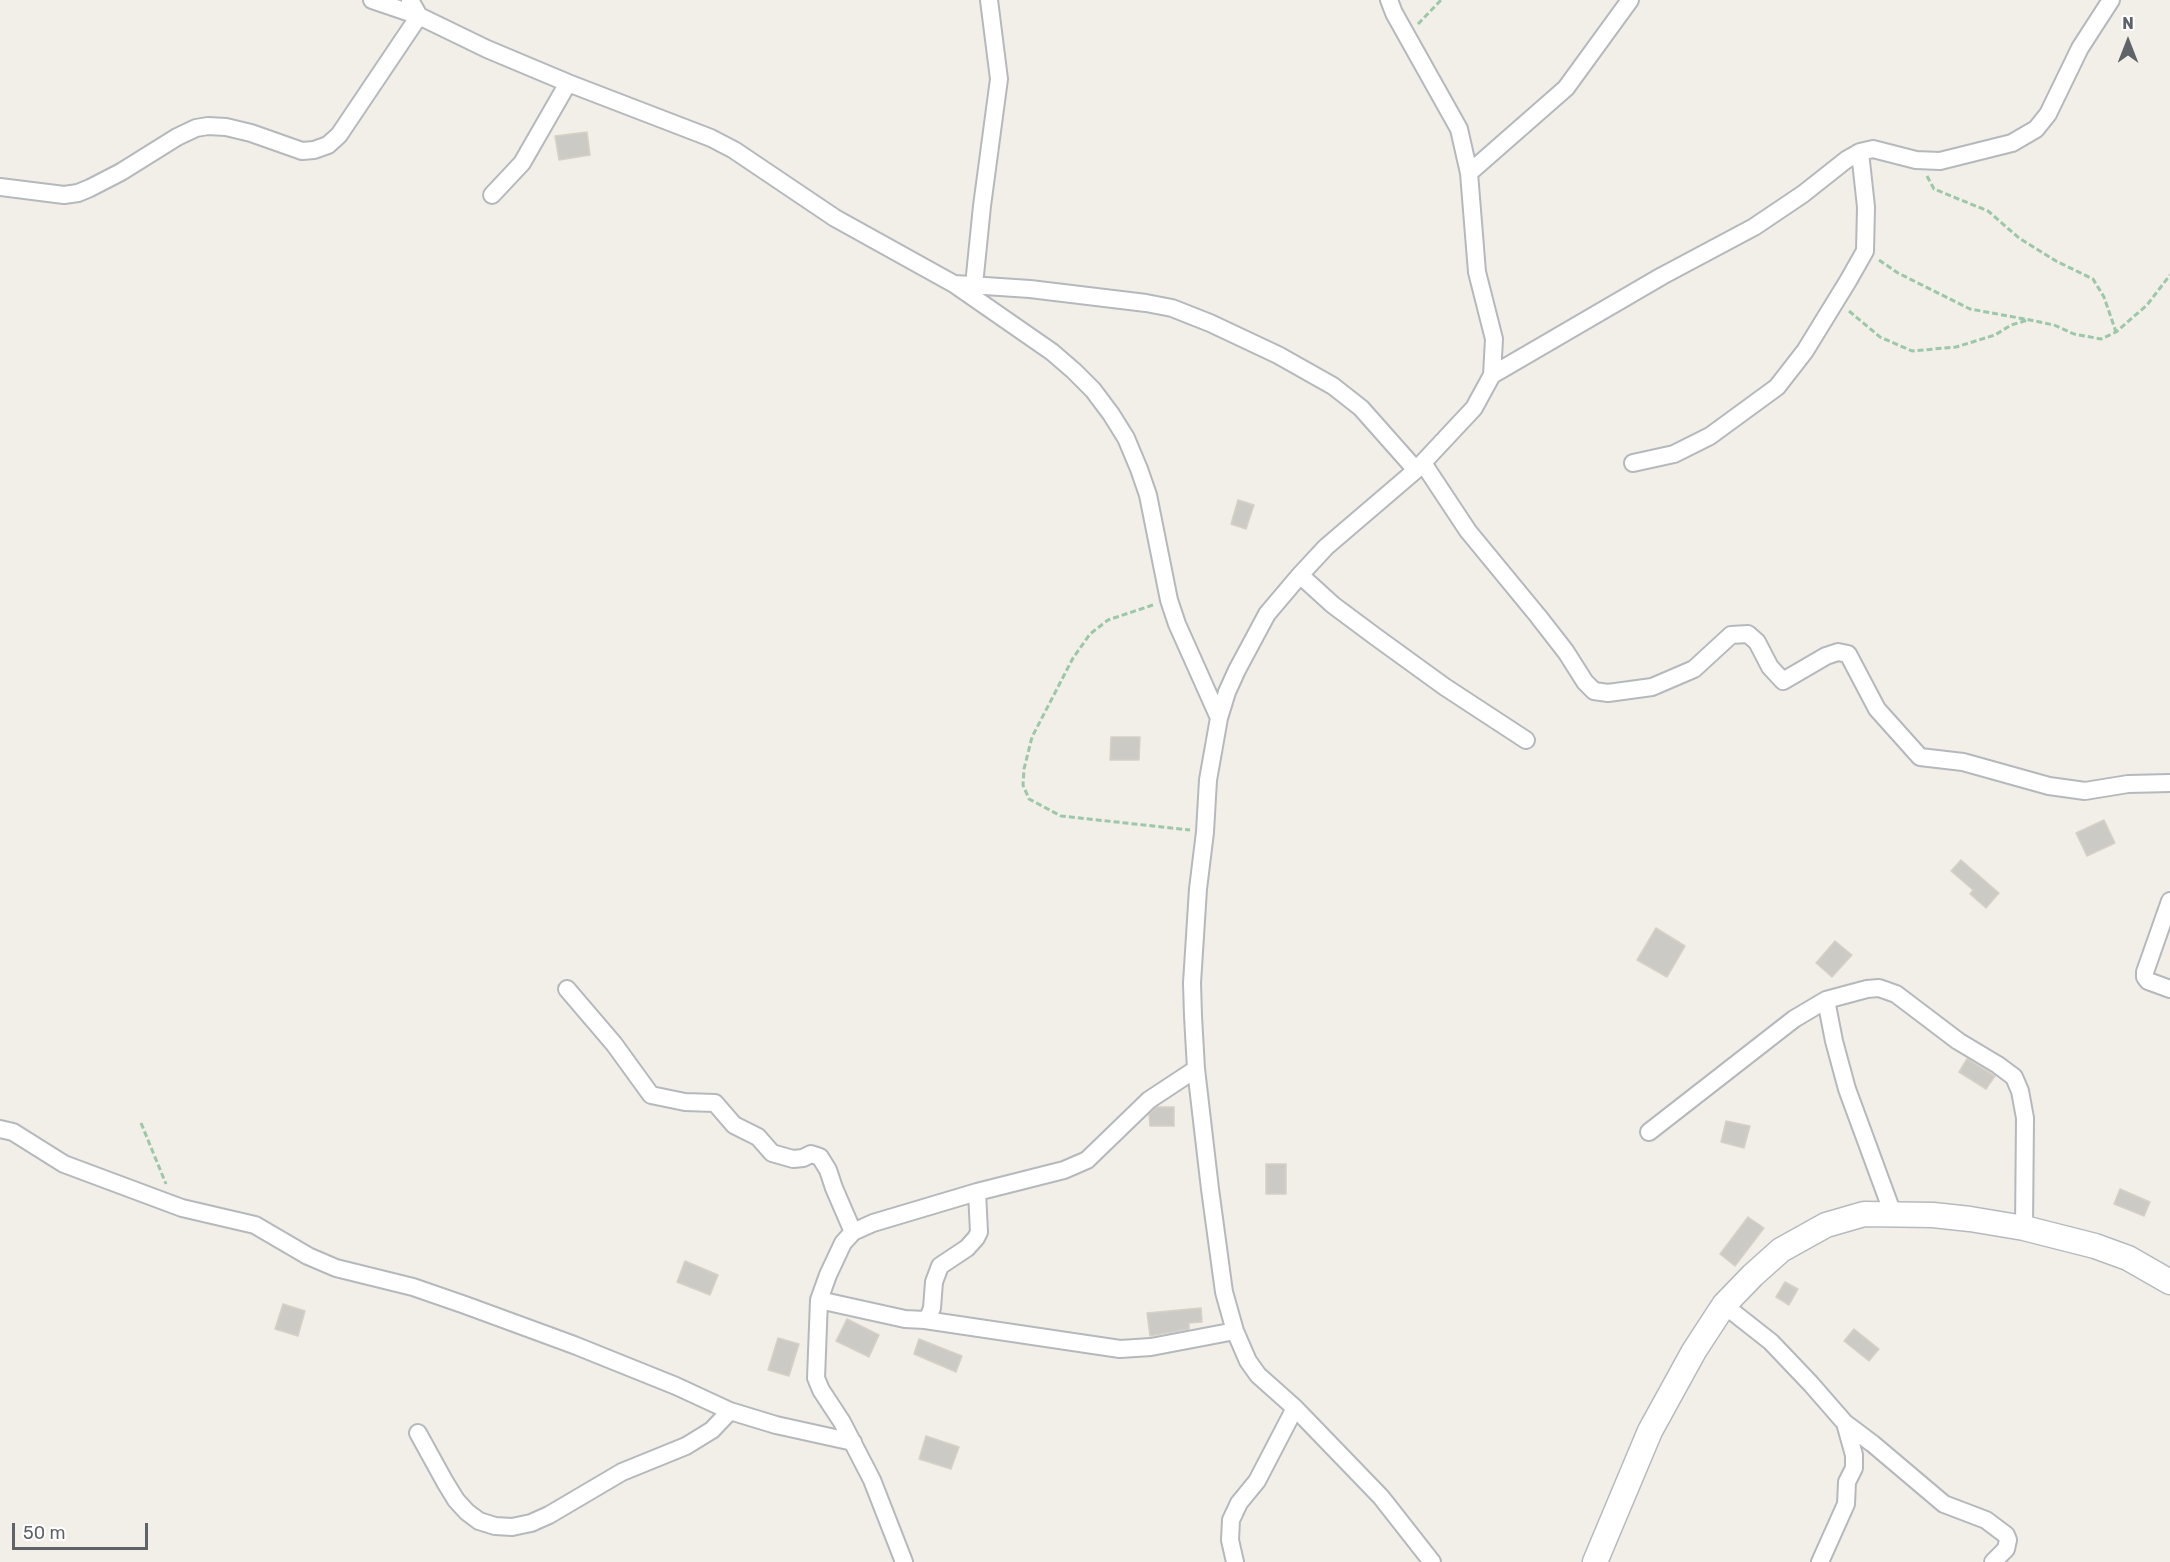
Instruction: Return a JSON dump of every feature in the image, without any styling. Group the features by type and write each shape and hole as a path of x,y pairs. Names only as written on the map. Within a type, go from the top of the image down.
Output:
{"main road":[{"path":"1595,1562 1650,1431 1694,1351 1724,1305 1781,1250 1826,1225 1864,1214 1893,1214 1933,1215 2024,1228 2095,1246 2128,1258 2170,1282"}],"street":[{"path":"372,0 419,16 487,49 568,83 675,122 719,142 835,218 954,284 1052,352 1093,390 1126,438 1148,495 1169,600 1181,635 1219,718"},
{"path":"411,0 419,16"},
{"path":"974,285 999,79 992,6 989,0"},
{"path":"1389,0 1406,36 1459,129 1468,173 1477,272 1494,339 1492,375 1474,408 1420,466 1326,547 1268,614 1249,644 1227,692 1219,718 1208,780 1192,983 1196,1069 1224,1292 1235,1331 1251,1368 1295,1408 1381,1497 1432,1562"},
{"path":"1468,173 1566,88 1630,0"},
{"path":"1492,375 1662,276 1754,227 1860,152 1872,149 1916,160 1940,161 2012,143 2036,129 2048,114 2080,48 2111,0"},
{"path":"0,187 64,195 78,193 121,172 177,137 196,128 208,126 226,127 251,133 302,151 328,146 339,135 419,16"},
{"path":"492,195 522,163 568,83"},
{"path":"1633,463 1674,454 1710,436 1777,387 1805,351 1865,251 1866,207 1860,152"},
{"path":"954,284 1030,289 1172,308 1278,355 1333,386 1361,408 1420,466 1594,691 1608,693 1652,687 1694,669 1731,636 1748,634 1757,642 1770,667 1783,681 1826,656 1838,652 1848,654 1877,709 1920,757 1963,762 2049,786 2085,791 2128,784 2170,788"},
{"path":"1300,575 1333,605 1376,637 1445,687 1526,740"},
{"path":"2170,901 2149,958 2145,977 2148,981 2170,989"},
{"path":"1649,1131 1794,1019 1826,1000 1867,989 1880,988 1896,994 1958,1041 2014,1077 2020,1091 2025,1118 2024,1228"},
{"path":"567,989 614,1044 651,1095 685,1102 716,1103 734,1125 758,1137 772,1153 793,1159 811,1154 820,1157 828,1170 853,1232"},
{"path":"1826,1000 1847,1089 1893,1214"},
{"path":"904,1562 872,1480 816,1378 819,1300 843,1243 853,1232 873,1223 977,1192 1064,1170 1087,1161 1149,1100 1196,1069"},
{"path":"0,1129 13,1132 64,1164 175,1205 255,1225 308,1256 336,1268 413,1287 465,1305 625,1365 730,1411 776,1425 853,1442"},
{"path":"925,1320 930,1316 934,1282 940,1266 967,1248 976,1238 979,1224 977,1192"},
{"path":"819,1300 905,1320 925,1320 1120,1349 1151,1347 1235,1331"},
{"path":"1724,1305 1771,1341 1845,1423 1944,1504 1986,1520 2006,1535 2008,1540 2006,1549 1993,1562"},
{"path":"1235,1562 1230,1540 1231,1520 1239,1503 1257,1481 1295,1408"},
{"path":"418,1433 456,1500 467,1512 479,1521 495,1526 512,1527 531,1523 549,1515 622,1472 687,1446 711,1430 730,1411"},
{"path":"1820,1562 1846,1504 1847,1482 1854,1468 1854,1455 1845,1423"}],"path":[{"path":"1406,36 1442,0"},
{"path":"1916,160 1934,189 1988,211 2019,237 2056,261 2094,279 2104,297 2116,332"},
{"path":"1865,251 1898,273 1970,309 2054,325 2074,334 2101,339 2116,332 2147,305 2170,275"},
{"path":"1838,299 1880,337 1912,351 1956,347 1995,335 2011,325 2031,320"},
{"path":"1169,600 1108,620 1090,634 1073,658 1032,737 1024,769 1023,785 1029,799 1061,816 1205,832"},
{"path":"141,1123 175,1205"}],"building":[{"path":"587,132 590,155 559,160 555,136"},
{"path":"1238,500 1254,505 1246,529 1231,524"},
{"path":"1111,737 1140,737 1139,760 1110,760"},
{"path":"2104,820 2115,843 2087,856 2076,833"},
{"path":"1961,860 1999,893 1986,908 1970,894 1973,890 1951,871"},
{"path":"1656,928 1685,946 1667,977 1637,960"},
{"path":"1835,941 1852,955 1832,977 1816,963"},
{"path":"1967,1059 1995,1076 1986,1089 1959,1072"},
{"path":"1157,1107 1174,1107 1174,1126 1150,1126 1149,1114"},
{"path":"1726,1121 1750,1126 1744,1148 1721,1142"},
{"path":"1266,1164 1286,1164 1286,1194 1266,1194"},
{"path":"2120,1189 2150,1202 2144,1216 2114,1204"},
{"path":"1748,1217 1764,1228 1735,1266 1720,1254"},
{"path":"685,1261 718,1275 710,1295 677,1282"},
{"path":"1785,1282 1798,1289 1789,1305 1776,1297"},
{"path":"283,1304 305,1311 298,1336 275,1329"},
{"path":"1201,1308 1202,1322 1189,1323 1189,1329 1150,1336 1147,1313"},
{"path":"847,1319 879,1335 869,1357 836,1341"},
{"path":"1854,1329 1879,1349 1869,1361 1844,1341"},
{"path":"778,1338 799,1344 789,1376 768,1370"},
{"path":"919,1339 962,1356 956,1372 914,1354"},
{"path":"926,1436 959,1447 951,1469 919,1459"}]}
